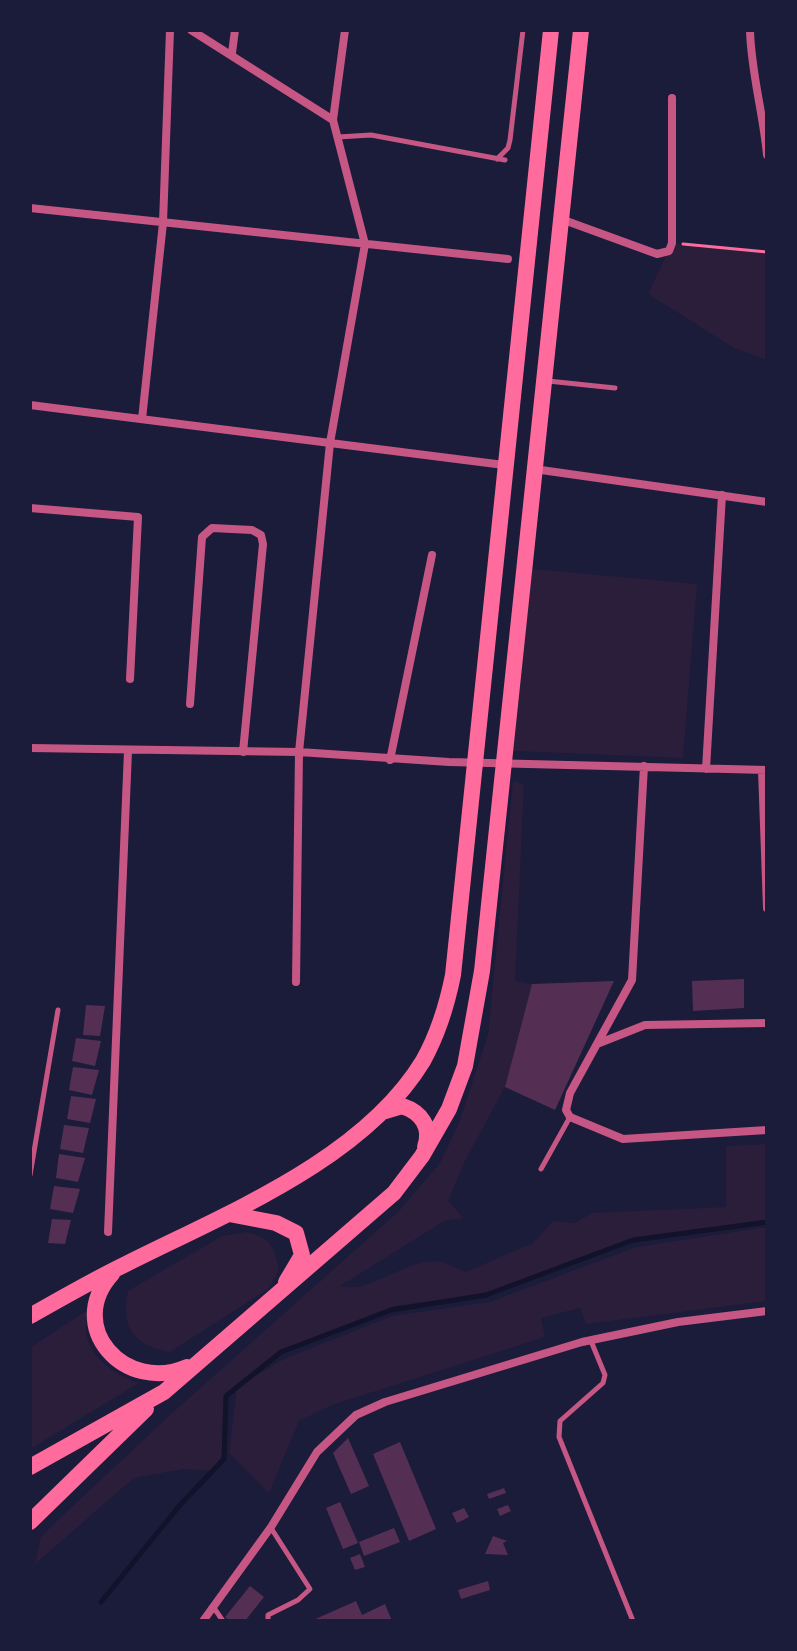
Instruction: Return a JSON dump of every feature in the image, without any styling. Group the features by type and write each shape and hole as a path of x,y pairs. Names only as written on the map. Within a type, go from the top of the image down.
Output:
{"main road":[{"path":"30,1316 130,1262 229,1214 350,1140 381,1112 422,1062 447,1006 453,975 551,30"},
{"path":"30,1522 164,1392 207,1358 394,1193 422,1156 449,1109 465,1066 482,971 581,30"},
{"path":"381,1112 402,1106 420,1115 428,1132 422,1156"},
{"path":"229,1214 276,1223 296,1233 302,1255 279,1294"},
{"path":"130,1262 111,1275 100,1289 95,1308 97,1328 104,1346 117,1361 134,1371 153,1375 173,1373 207,1358"},
{"path":"30,1467 164,1392"}],"street":[{"path":"142,419 163,223 170,30"},
{"path":"191,30 232,53 333,120"},
{"path":"232,53 235,30"},
{"path":"296,982 299,752 330,443 365,244 333,120 345,30"},
{"path":"750,30 751,65 765,116 767,155"},
{"path":"559,218 657,254 669,251 672,243 672,98"},
{"path":"30,208 508,259"},
{"path":"30,405 504,465"},
{"path":"533,469 767,502"},
{"path":"706,769 722,495"},
{"path":"30,508 138,517 130,679"},
{"path":"190,704 202,537 212,528 252,530 261,535 263,544 243,752"},
{"path":"390,760 432,555"},
{"path":"30,748 299,752 390,760 764,770 767,908"},
{"path":"108,1232 128,751"},
{"path":"644,766 632,980 565,1105 570,1117 623,1139 767,1130"},
{"path":"597,1044 645,1025 767,1023"},
{"path":"203,1621 271,1527 317,1452 356,1415 385,1402 591,1340 678,1322 767,1311"}],"lane":[{"path":"495,159 502,155 510,140 523,30"},
{"path":"337,137 371,135 505,160"},
{"path":"542,381 615,388"},
{"path":"30,1175 58,1010"},
{"path":"541,1169 570,1117"},
{"path":"591,1340 605,1375 603,1383 560,1421 559,1437 633,1621"},
{"path":"268,1621 268,1615 298,1600 310,1589 271,1527"},
{"path":"214,1608 223,1621"}],"path":[{"path":"672,243 767,252"}],"shaded area":[{"path":"672,243 767,252 767,360 734,348 648,294"},
{"path":"532,569 697,584 683,758 513,751"},
{"path":"513,781 524,784 515,981 532,984 505,1087 465,1161 448,1201 464,1218 444,1221 340,1286 365,1285 429,1261 442,1262 466,1272 533,1243 553,1221 575,1223 592,1213 726,1207 726,1146 767,1144 767,1222 633,1240 486,1295 394,1306 281,1352 245,1382 284,1359 392,1316 490,1302 636,1247 767,1227 767,1301 586,1324 580,1308 541,1318 545,1337 332,1405 299,1421 269,1493 229,1453 237,1387 226,1396 224,1453 212,1471 184,1469 134,1478 35,1564 41,1537 59,1519 170,1415 398,1212 440,1163 459,1123 488,1035"},
{"path":"246,1232 266,1240 275,1255 279,1270 268,1289 170,1352 147,1345 132,1333 126,1315 128,1291 222,1236"},
{"path":"89,1309 87,1335 96,1356 115,1372 139,1383 30,1449 30,1348"}],"building":[{"path":"744,979 744,1008 693,1011 692,981"},
{"path":"614,981 555,1110 505,1087 532,984"},
{"path":"86,1005 105,1006 100,1036 83,1035"},
{"path":"76,1038 101,1041 95,1066 72,1061"},
{"path":"73,1067 99,1070 92,1095 69,1090"},
{"path":"71,1096 96,1099 90,1123 67,1119"},
{"path":"64,1125 89,1128 83,1153 60,1149"},
{"path":"59,1154 85,1158 78,1182 56,1178"},
{"path":"54,1186 80,1189 73,1213 50,1209"},
{"path":"52,1219 71,1220 65,1244 48,1243"},
{"path":"348,1438 369,1486 351,1494 333,1453"},
{"path":"400,1442 436,1529 409,1541 373,1454"},
{"path":"504,1488 506,1493 489,1499 487,1494"},
{"path":"340,1502 358,1543 343,1549 326,1508"},
{"path":"508,1505 511,1511 500,1516 497,1509"},
{"path":"464,1508 469,1517 457,1523 452,1513"},
{"path":"394,1528 400,1542 364,1556 359,1542"},
{"path":"493,1536 507,1541 503,1543 508,1555 485,1554"},
{"path":"360,1554 365,1567 355,1570 350,1558"},
{"path":"488,1581 490,1590 461,1599 458,1590"},
{"path":"250,1586 264,1597 245,1621 230,1621 225,1617"},
{"path":"356,1601 362,1615 385,1604 392,1621 311,1621"}],"waterway":[{"path":"101,1602 180,1505 224,1459 226,1396 281,1352 391,1310 486,1295 633,1240 767,1222"}]}
